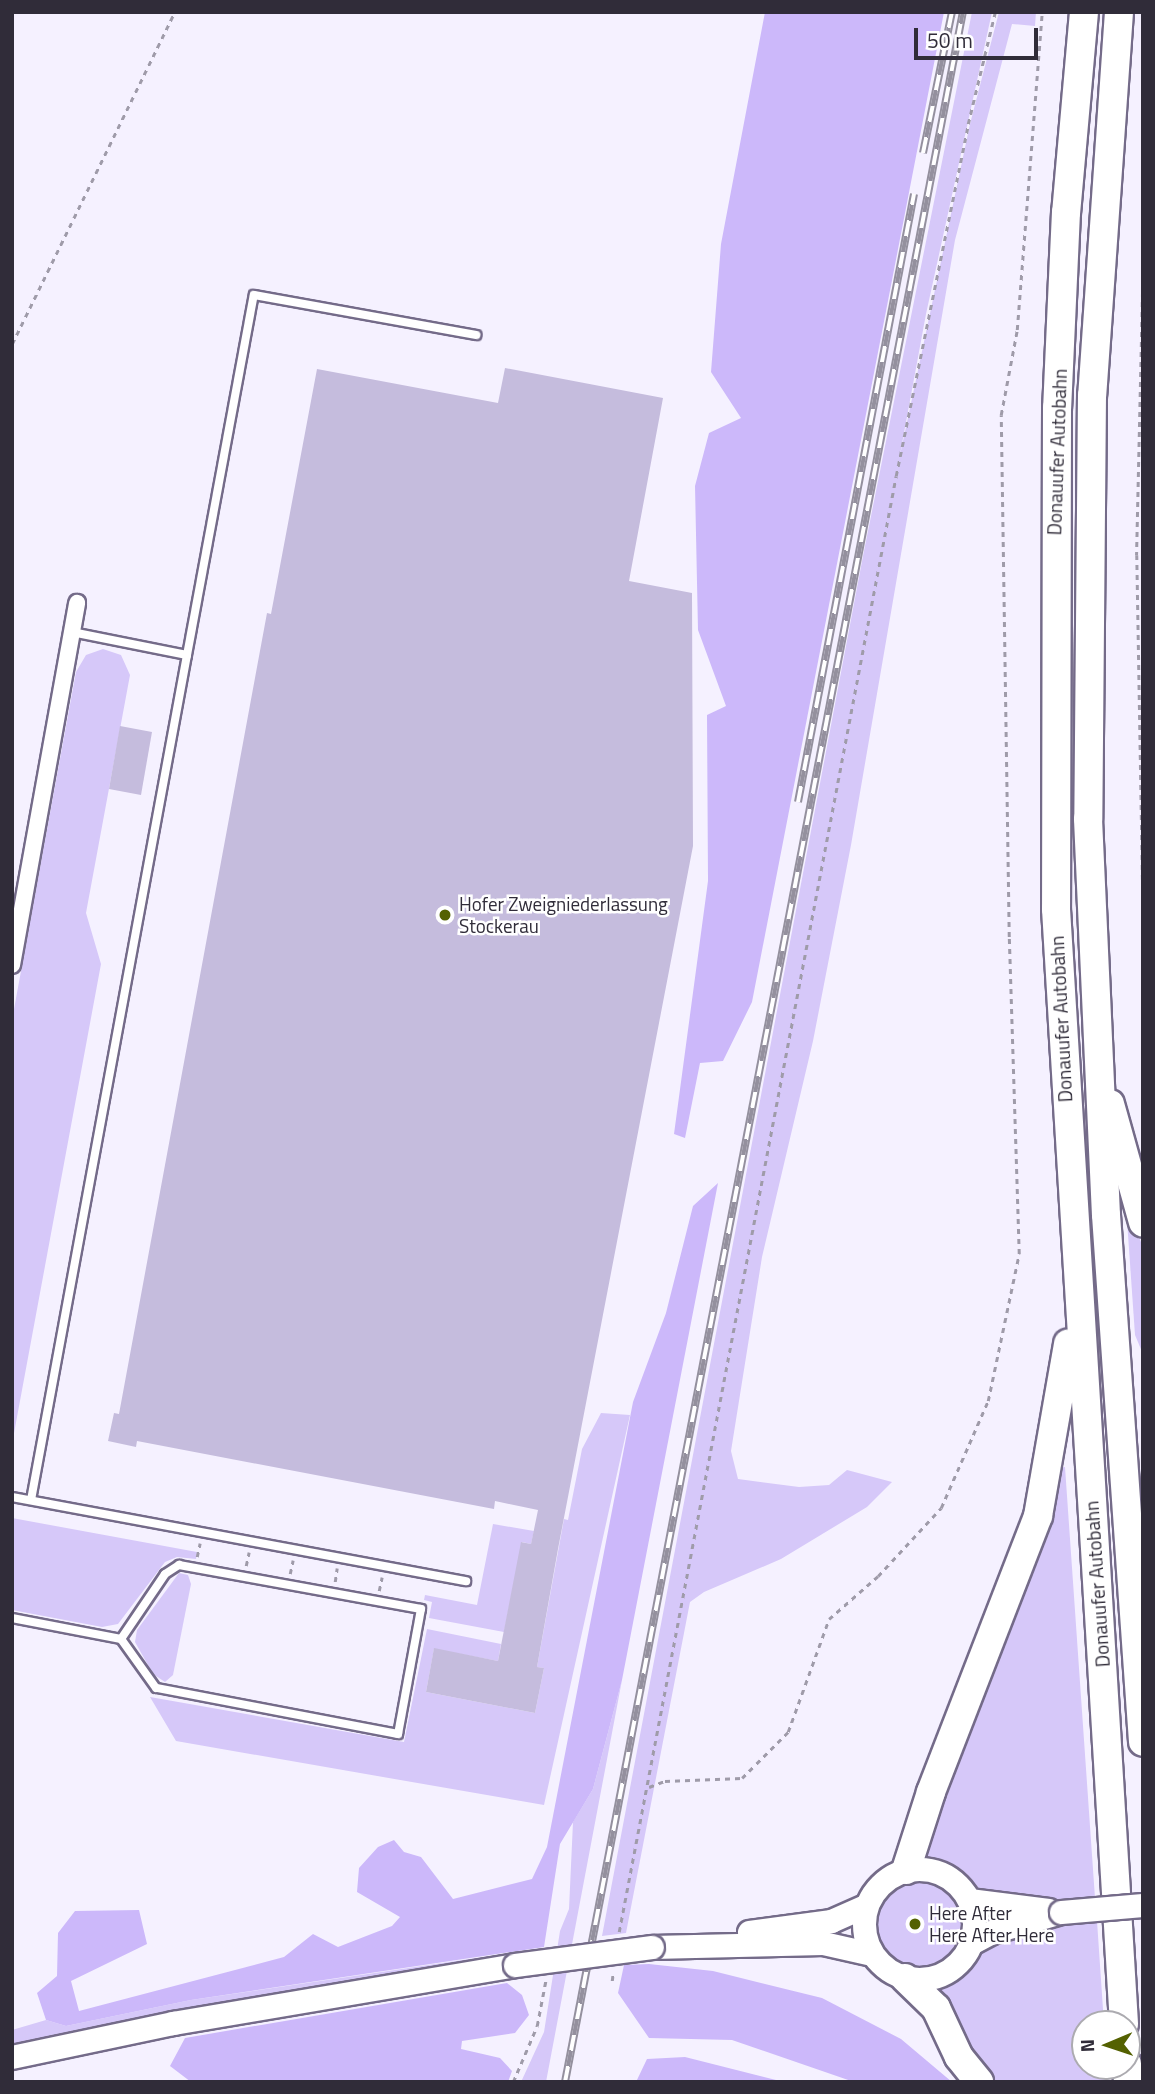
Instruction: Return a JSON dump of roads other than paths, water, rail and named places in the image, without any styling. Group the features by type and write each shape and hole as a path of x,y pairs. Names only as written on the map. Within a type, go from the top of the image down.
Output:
{"highway":[{"name":"Donauufer Autobahn","path":"1084,12 1066,212 1054,605 1056,909 1076,1282 1123,2010"},
{"name":"Donauufer Autobahn","path":"1119,12 1092,395 1088,819 1097,1062 1143,1742"},
{"path":"1097,1062 1143,1222"},
{"path":"906,1870 930,1792 1038,1516 1053,1450 1076,1282"},
{"path":"905,1978 936,2008 959,2057 979,2082"}],"main road":[{"path":"906,1870 936,1871 949,1878 969,1900 974,1922 971,1943 963,1958 945,1973 922,1980 905,1978 881,1965 873,1954 864,1922 867,1905 883,1883 906,1870"},
{"path":"969,1900 1061,1912"},
{"path":"12,2056 173,2023 515,1965 831,1921 867,1905"},
{"path":"971,1943 992,1932 1061,1912 1143,1905"},
{"path":"659,1947 823,1942 873,1954"}],"street":[{"path":"12,965 77,603"}],"lane":[{"path":"30,1500 254,295 476,335"},
{"path":"72,632 187,655"},
{"path":"12,1497 466,1581"},
{"path":"12,1618 121,1639 156,1688 398,1734 421,1609 180,1565 165,1574 121,1639"}],"railway":[{"path":"923,153 952,12"},
{"path":"565,2082 963,12"},
{"path":"798,802 914,194"}],"place":[{"name":"Hofer Zweigniederlassung Stockerau","path":"445,915"},
{"name":"Here After Here After Here","path":"915,1924"}]}
